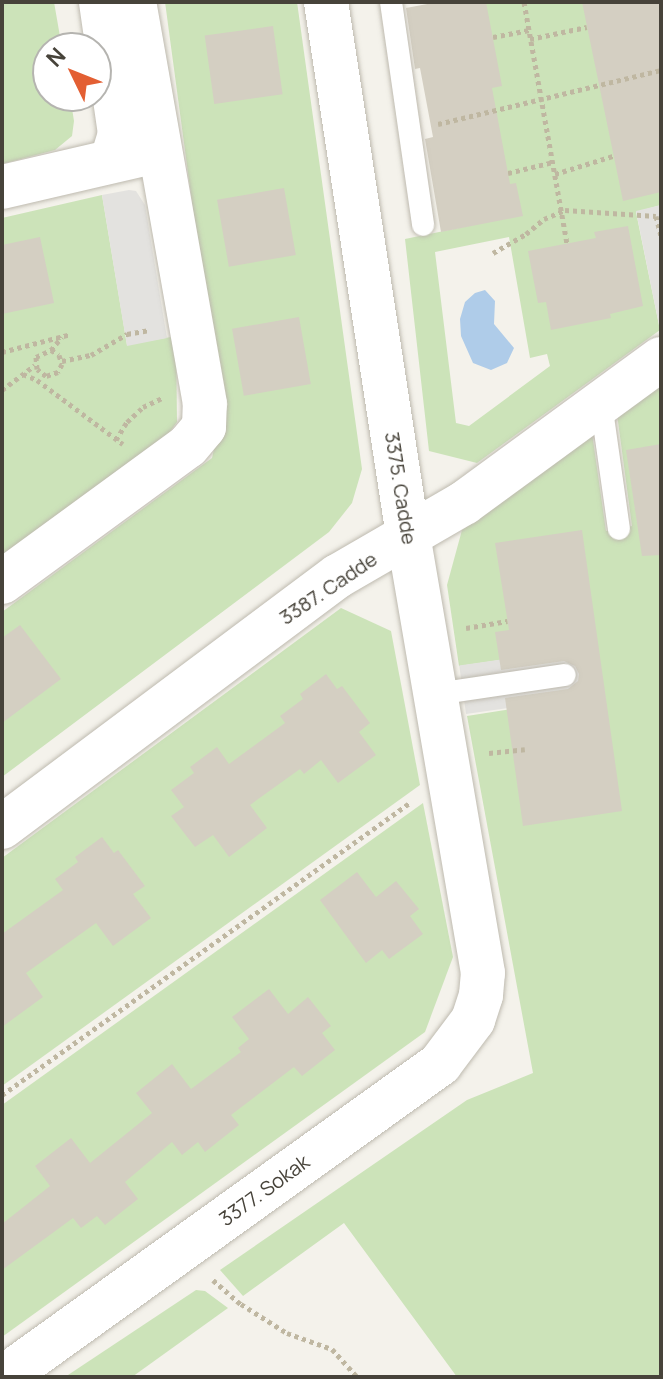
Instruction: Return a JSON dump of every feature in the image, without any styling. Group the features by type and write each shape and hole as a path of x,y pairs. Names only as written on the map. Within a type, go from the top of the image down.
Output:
{"street":[{"path":"101,2 120,134 112,160"},
{"path":"2,582 188,446 204,427 205,404 134,2"},
{"name":"3375. Cadde","path":"326,2 408,536 483,973"},
{"path":"2,187 158,151"},
{"name":"3387. Cadde","path":"2,827 338,576 464,503 661,359"},
{"name":"3377. Sokak","path":"4,1377 440,1064 473,1020 483,973"}],"lane":[{"path":"391,2 423,225"},
{"path":"601,403 619,529"},
{"path":"436,694 565,675"}],"path":[{"path":"524,2 567,243"},
{"path":"530,39 587,27"},
{"path":"493,37 529,30"},
{"path":"410,131 661,70"},
{"path":"555,174 613,156"},
{"path":"508,173 553,162"},
{"path":"493,253 562,211 656,216 661,236"},
{"path":"62,361 91,355 127,334 189,324"},
{"path":"2,352 71,334"},
{"path":"2,390 35,365 38,354 51,350 62,337"},
{"path":"51,350 62,361"},
{"path":"35,365 42,375 50,376 58,372 62,361"},
{"path":"23,374 37,380 156,469"},
{"path":"2,1095 451,774"},
{"path":"178,1251 241,1304 287,1333 332,1349 357,1377"}],"green space":[{"path":"2,2 54,2 59,32 32,32 32,112 73,112 72,136 55,150 2,164"},
{"path":"165,2 297,2 362,469 352,503 329,532 2,777 2,612 212,458 221,418"},
{"path":"430,2 627,2 661,153 661,205 636,212 660,330 477,463 429,451 405,239 473,225","holes":["509,237 530,358 547,354 550,366 469,426 456,423 435,252"]},
{"path":"102,195 127,345 176,336 177,422 166,437 2,557 2,218"},
{"path":"661,383 661,1377 457,1377 344,1223 243,1296 220,1270 467,1100 533,1073 467,716 589,697 582,648 459,666 447,585 462,530 592,433 606,531 632,526 617,414"},
{"path":"341,608 391,631 420,785 2,1086 2,858"},
{"path":"423,803 453,957 425,1032 2,1337 2,1105"},
{"path":"196,1290 205,1291 228,1308 132,1377 65,1377"}],"shaded area":[{"path":"136,191 145,205 167,338 127,346 102,195"},
{"path":"661,205 661,329 660,330 636,211"},
{"path":"583,648 590,697 466,714 459,665"}],"water":[{"path":"485,290 495,301 494,324 514,348 507,363 491,370 473,363 461,336 460,319 465,302 475,293"}],"building":[{"path":"438,2 486,2 502,86 492,88 510,184 516,183 523,216 441,232 425,139 433,137 420,68 415,69 406,8"},
{"path":"582,2 661,2 661,192 623,201"},
{"path":"273,26 283,94 214,104 205,36"},
{"path":"284,188 296,255 229,267 217,200"},
{"path":"628,226 643,306 610,314 611,318 551,330 546,302 538,303 528,251 596,238 594,232"},
{"path":"40,237 54,303 2,314 2,245"},
{"path":"299,317 311,384 244,396 232,329"},
{"path":"661,444 661,555 642,556 626,450"},
{"path":"582,530 622,811 523,826 505,698 568,689 578,681 579,674 575,666 564,661 501,670 495,632 509,630 495,543"},
{"path":"20,625 61,679 2,723 2,638"},
{"path":"326,674 337,689 342,686 370,723 359,732 376,755 338,783 321,760 304,774 300,769 250,805 267,828 229,857 213,835 195,847 171,816 184,807 171,790 194,773 190,767 217,747 229,764 285,723 280,716 303,699 300,694"},
{"path":"102,837 114,853 118,850 145,886 133,894 151,918 113,946 96,923 26,973 43,997 2,1027 2,934 63,890 55,879 78,862 75,857"},
{"path":"357,872 376,897 396,881 419,909 410,916 423,934 389,959 382,950 366,963 320,900"},
{"path":"269,989 288,1014 308,997 331,1026 322,1033 335,1050 302,1076 294,1067 231,1115 239,1125 205,1152 198,1142 182,1155 172,1142 125,1182 138,1199 105,1225 97,1216 81,1228 73,1218 2,1270 2,1224 50,1186 35,1166 71,1138 90,1163 152,1113 136,1093 172,1064 191,1089 241,1052 238,1048 249,1039 232,1017"}]}
